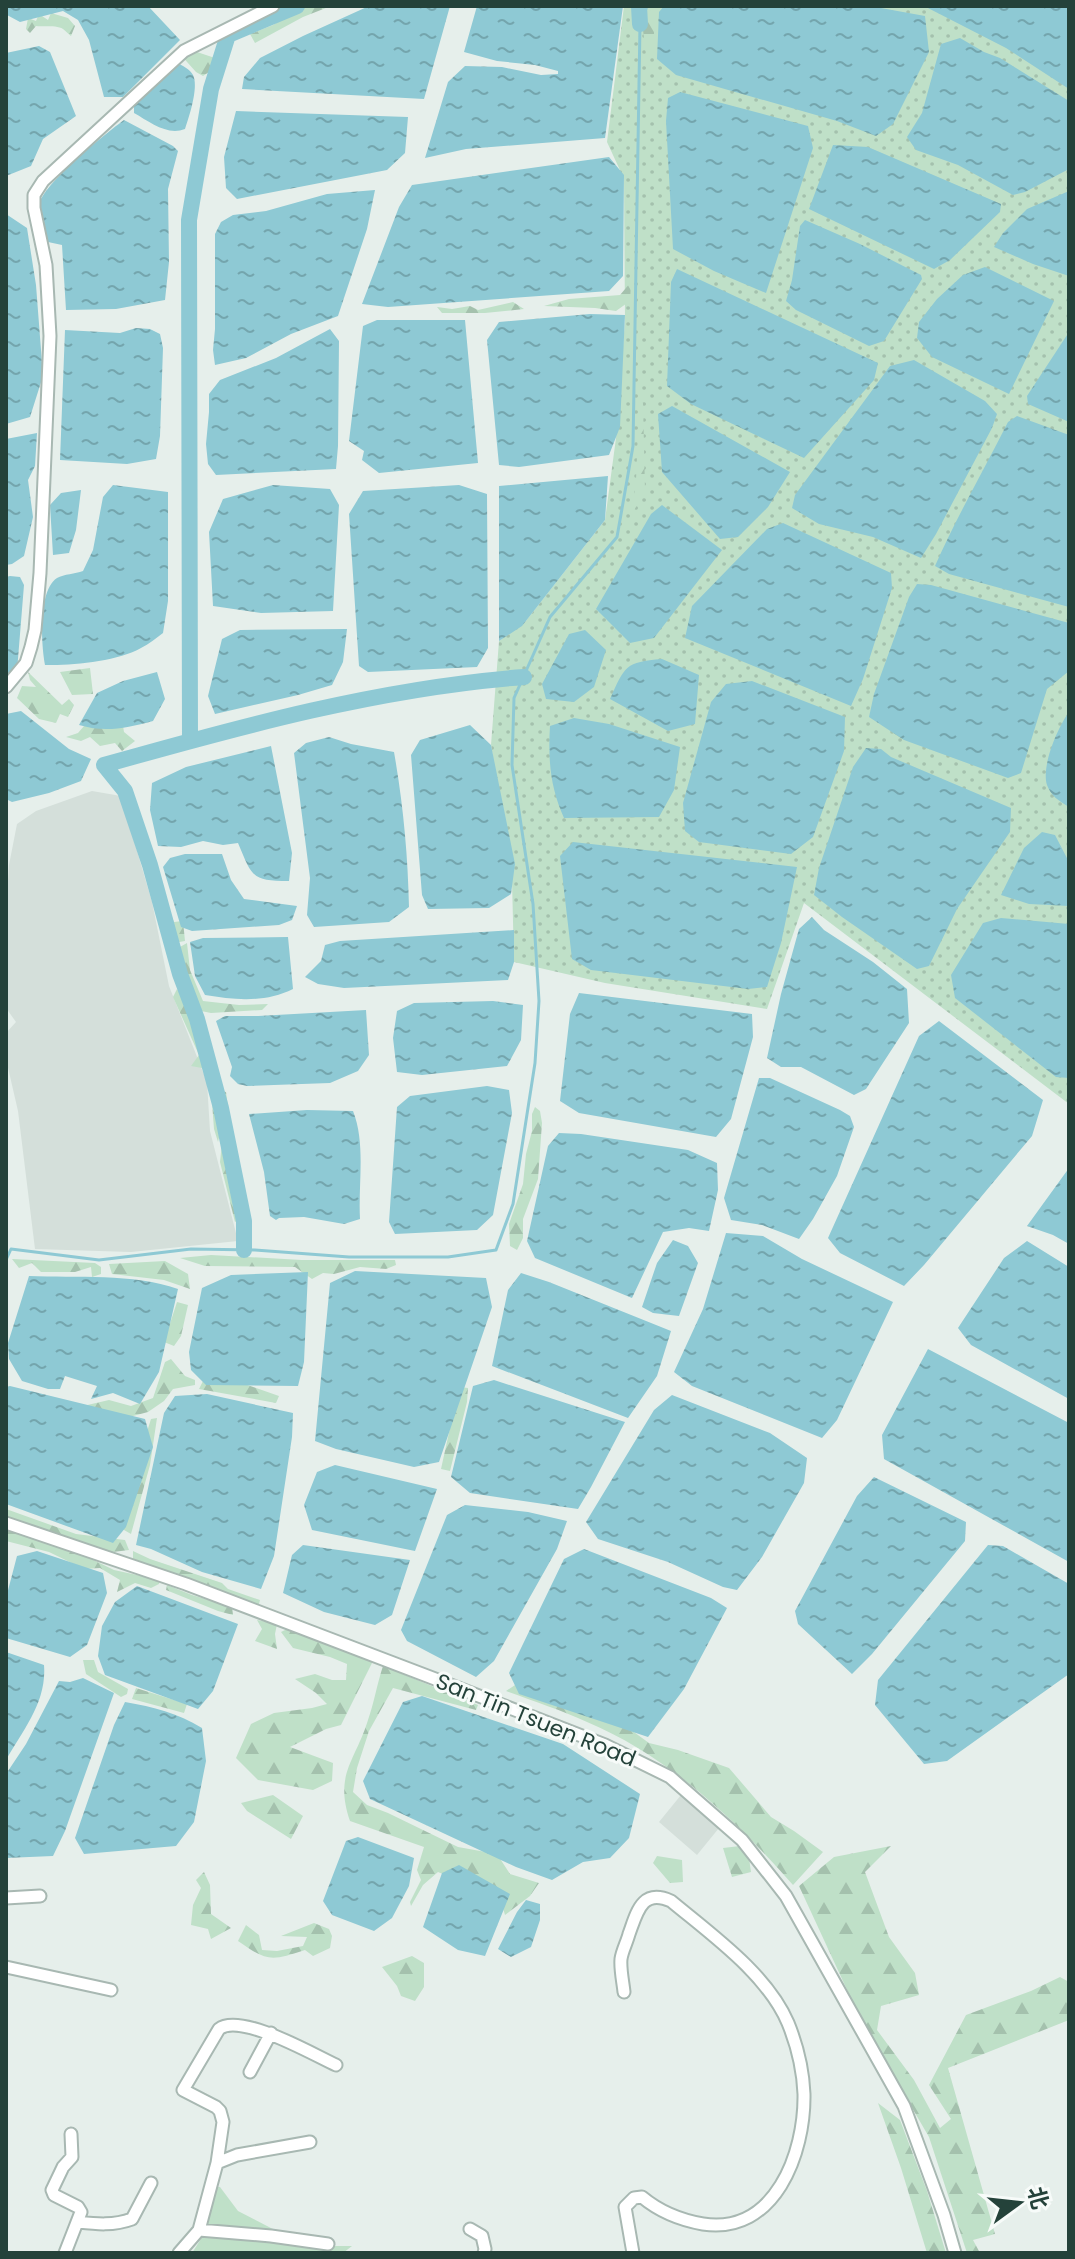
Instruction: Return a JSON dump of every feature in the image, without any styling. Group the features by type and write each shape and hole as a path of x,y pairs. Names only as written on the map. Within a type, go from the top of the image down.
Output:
{"street":[{"path":"6,687 26,663 31,647 40,573 50,336 48,279 34,195 43,181 184,51 273,6"},
{"name":"San Tin Tsuen Road","path":"6,1523 186,1584 394,1663 605,1745 670,1777 742,1840 786,1896 904,2106 955,2253"},
{"path":"6,1898 40,1896"},
{"path":"624,1992 621,1959 638,1909 653,1897 671,1901 762,1979 776,2000 796,2045 804,2094 798,2143 785,2178 769,2203 756,2214 724,2225 688,2221 668,2214 642,2197 634,2198 625,2207 633,2253"},
{"path":"6,1967 111,1990"},
{"path":"179,2253 199,2230 217,2163 223,2122 220,2111 183,2090 222,2026 228,2024 271,2033 336,2065"},
{"path":"250,2072 271,2033"},
{"path":"65,2253 81,2212 78,2207 54,2195 52,2190 63,2167 72,2157 71,2134"},
{"path":"217,2163 237,2155 310,2142"},
{"path":"77,2222 100,2225 132,2219 151,2183"},
{"path":"470,2229 482,2236 484,2253"},
{"path":"199,2230 328,2244"}],"shaded area":[{"path":"92,791 121,796 152,902 169,986 207,1082 210,1131 238,1241 131,1252 35,1249 18,1111 6,1059 6,1033 16,1022 6,1008 9,865 17,824 36,811"},
{"path":"681,1795 719,1828 697,1855 659,1822"}],"green space":[{"path":"303,6 331,6 255,43 250,34 273,25"},
{"path":"624,6 1069,6 1069,1104 804,903 767,1009 605,983 514,962 512,881 491,745 499,641 525,622 605,520 616,438 625,320 624,179 607,142"},
{"path":"652,6 661,6 654,27 654,49 646,54 643,30"},
{"path":"51,13 68,18 75,26 71,36 57,27 36,26 30,33 26,29 28,18 36,21 39,14 48,20"},
{"path":"187,44 197,52 215,58 209,72 203,76 179,53"},
{"path":"631,282 630,301 616,311 544,306 569,299 620,295"},
{"path":"513,302 524,309 442,313 437,307 452,309 470,306 478,310"},
{"path":"643,402 645,491 632,514 639,408"},
{"path":"90,668 93,694 72,695 60,672"},
{"path":"28,672 62,705 69,699 74,705 68,717 60,714 56,723 39,719 17,698 22,686 36,687"},
{"path":"96,712 122,720 124,732 135,741 122,751 115,743 100,746 90,737 81,741 66,737 78,733"},
{"path":"166,904 174,922 183,921 185,941 168,944 164,938 159,911"},
{"path":"187,943 190,970 203,1001 268,1004 262,1010 201,1011 200,1005 194,1003 192,986 173,965 171,952"},
{"path":"177,989 188,1009 203,1051 215,1069 207,1078 202,1068 191,1066 199,1055 173,997"},
{"path":"211,1089 226,1092 231,1128 220,1133 218,1142 214,1129"},
{"path":"535,1107 540,1111 542,1123 538,1179 523,1219 523,1238 517,1250 510,1246 509,1224 523,1184"},
{"path":"222,1143 238,1208 235,1222 220,1162"},
{"path":"211,1255 302,1260 395,1260 396,1265 386,1269 360,1267 334,1274 323,1273 312,1279 295,1267 205,1266 180,1258"},
{"path":"12,1259 95,1263 101,1267 101,1274 92,1277 91,1267 75,1272 41,1272 32,1263 19,1268"},
{"path":"165,1261 188,1274 190,1289 164,1280 112,1274 109,1264"},
{"path":"177,1302 188,1305 181,1336 174,1346 164,1342"},
{"path":"171,1359 185,1376 195,1380 195,1385 173,1389 164,1401 148,1412 118,1420 83,1406 109,1400 131,1406 153,1398 165,1362"},
{"path":"205,1377 239,1382 279,1396 276,1403 199,1389"},
{"path":"459,1387 468,1388 467,1402 450,1471 441,1469"},
{"path":"157,1418 150,1465 131,1534 117,1526 151,1419"},
{"path":"6,1509 76,1534 125,1540 129,1550 105,1553 6,1520"},
{"path":"6,1528 79,1553 114,1570 160,1580 159,1584 151,1588 135,1583 117,1592 120,1580 100,1568 84,1569 49,1552 6,1541"},
{"path":"133,1551 260,1600 258,1608 133,1562"},
{"path":"167,1585 232,1607 233,1615 166,1590"},
{"path":"257,1620 277,1624 277,1649 255,1641 262,1629"},
{"path":"289,1628 374,1659 341,1725 290,1747 333,1763 332,1781 313,1790 258,1780 236,1758 251,1724 274,1713 327,1704 295,1679 315,1674 332,1680 346,1680 347,1664 293,1648 281,1632"},
{"path":"83,1660 94,1660 98,1672 128,1689 127,1694 121,1697 86,1674"},
{"path":"383,1666 478,1705 476,1710 393,1688 369,1731 353,1792 367,1805 458,1847 497,1854 510,1874 539,1883 530,1896 505,1915 500,1898 438,1872 423,1885 411,1906 421,1880 417,1870 424,1847 350,1821 344,1791 345,1779 368,1720"},
{"path":"524,1679 598,1706 649,1743 729,1768 771,1817 823,1852 793,1885 724,1814 673,1771 617,1736 506,1691"},
{"path":"136,1688 187,1704 184,1713 132,1699"},
{"path":"273,1795 303,1816 291,1839 247,1811 241,1803"},
{"path":"740,1846 749,1858 751,1872 732,1877 723,1848"},
{"path":"891,1846 865,1872 889,1937 915,1973 919,1995 881,2006 877,2030 914,2080 940,2128 951,2119 929,2085 966,2015 1060,1977 1069,1982 1069,2020 948,2068 995,2234 973,2240 980,2253 967,2253 929,2137 861,2020 799,1886 834,1857"},
{"path":"657,1856 682,1860 683,1882 670,1883 653,1863"},
{"path":"204,1872 210,1885 211,1914 231,1928 211,1939 208,1929 191,1925 193,1905 201,1888 196,1880"},
{"path":"314,1923 329,1929 332,1936 330,1948 313,1956 305,1950 270,1958 238,1941 246,1925 259,1935 262,1950 277,1951 303,1946 307,1937 281,1936"},
{"path":"412,1956 424,1963 424,1987 415,2001 401,1996 382,1967"},
{"path":"878,2103 900,2120 946,2253 927,2253"},
{"path":"210,2186 220,2187 238,2211 294,2240 322,2246 352,2246 343,2253 192,2253 206,2231"}],"water":[{"path":"6,6 148,6 180,40 123,97 104,97 89,40 78,20 63,11 20,22 7,15"},
{"path":"369,6 450,6 424,99 242,89 244,77 260,58"},
{"path":"477,6 623,6 605,138 466,149 425,158 448,82 465,66 502,67 541,75 558,74 558,71 535,65 497,61 464,52"},
{"path":"664,6 870,6 925,16 929,52 893,124 876,136 837,121 676,75 657,59 659,12"},
{"path":"924,6 1069,6 1069,89 1006,48"},
{"path":"960,38 1000,58 1069,101 1069,169 1013,195 958,165 916,150 907,137 922,113 941,44"},
{"path":"39,46 50,52 76,116 43,139 31,166 6,176 6,53"},
{"path":"177,62 192,73 195,87 185,129 172,131 134,113 134,102"},
{"path":"680,92 808,126 813,148 766,293 673,249 666,121 668,98"},
{"path":"236,111 408,117 405,153 387,170 237,199 226,188 224,157"},
{"path":"124,120 178,151 168,189 169,262 165,300 116,309 66,310 62,245 48,242 40,220 39,205 62,173"},
{"path":"833,145 868,147 1001,204 1000,212 950,260 934,269 809,209"},
{"path":"609,157 624,175 623,276 609,291 388,307 362,304 399,207 412,185"},
{"path":"375,190 367,229 338,316 291,334 246,358 215,365 215,234 221,222 233,215 266,211 327,194"},
{"path":"1069,191 1069,276 994,247 1027,209"},
{"path":"6,214 27,228 36,285 43,376 30,417 6,424"},
{"path":"805,220 921,275 922,279 884,341 869,346 796,310 786,301 800,226"},
{"path":"985,267 1054,301 1009,394 932,357 917,338 919,322 937,299 963,275"},
{"path":"677,269 878,363 874,380 804,458 691,404 667,386 671,282"},
{"path":"590,314 625,315 620,427 609,455 519,467 499,465 487,340 499,322"},
{"path":"377,320 465,320 478,463 379,473 362,460 364,451 349,441 363,326"},
{"path":"136,328 150,329 160,334 163,348 160,436 156,459 127,464 60,460 65,330 120,333"},
{"path":"330,329 339,341 336,469 216,475 208,464 206,444 209,394 220,380 276,358"},
{"path":"1069,332 1069,422 1028,404 1027,396"},
{"path":"914,360 985,401 997,414 921,558 873,537 819,524 792,508 795,495 890,366"},
{"path":"672,406 790,472 768,507 738,537 720,539 662,472 658,414"},
{"path":"1017,416 1069,435 1069,607 949,574 935,566 1008,422"},
{"path":"37,433 35,466 28,480 33,517 24,556 6,565 6,439"},
{"path":"608,476 605,520 522,626 499,641 499,486"},
{"path":"113,485 168,492 168,601 163,633 131,653 120,656 45,665 42,632 47,594 57,578 83,571 93,550 103,497"},
{"path":"273,485 330,489 339,505 333,611 261,613 213,606 209,532 223,499"},
{"path":"459,485 487,494 488,648 477,667 368,672 359,666 349,514 363,491"},
{"path":"81,490 76,530 69,553 53,555 50,505 61,493"},
{"path":"662,505 722,550 654,638 630,643 596,609 651,514"},
{"path":"783,523 891,573 892,588 863,679 851,706 685,638 692,606 767,529"},
{"path":"6,577 20,577 24,585 17,671 6,684"},
{"path":"917,584 931,585 1069,623 1069,671 1047,689 1021,773 1008,778 904,740 869,717 874,694 909,597"},
{"path":"347,629 343,662 332,685 215,714 208,696 222,639 240,630"},
{"path":"585,630 606,650 594,687 574,702 546,699 542,684 569,634"},
{"path":"662,659 699,675 695,724 668,731 610,699 619,679 633,664"},
{"path":"157,672 165,699 153,721 116,729 79,725 97,693 123,681"},
{"path":"752,681 845,717 844,751 813,837 791,854 699,842 685,831 683,803 711,702 726,684"},
{"path":"21,711 69,749 91,759 81,781 12,802 6,799 6,714"},
{"path":"1069,712 1069,807 1051,792 1047,785 1046,768 1060,727"},
{"path":"574,718 609,724 680,747 674,790 659,817 564,818 551,773 550,726"},
{"path":"470,725 491,745 515,864 511,894 489,908 428,909 422,895 411,755 420,740"},
{"path":"329,737 394,752 408,868 409,907 389,922 314,927 307,915 310,878 294,753 306,743"},
{"path":"271,746 292,853 289,881 267,880 254,874 238,843 223,845 203,841 181,847 158,846 150,810 152,783 186,767"},
{"path":"866,748 881,749 891,757 1011,808 1010,832 957,909 929,966 917,969 814,895 819,868 853,767"},
{"path":"1042,832 1055,835 1069,862 1069,906 1029,904 1001,895 1024,848"},
{"path":"573,842 797,867 781,943 767,987 748,989 591,970 572,959 560,856"},
{"path":"185,854 222,854 231,880 244,899 297,906 292,920 279,925 192,931 181,927 163,867 170,858"},
{"path":"812,917 824,930 907,989 909,1023 866,1089 854,1095 801,1067 781,1067 767,1058 799,929"},
{"path":"1001,918 1069,924 1069,1078 1056,1077 955,998 951,975 983,923"},
{"path":"514,930 514,962 508,980 344,988 318,984 305,977 321,961 325,945 340,941"},
{"path":"288,937 293,989 272,997 250,999 205,995 195,976 190,942 203,938"},
{"path":"579,993 752,1014 753,1037 731,1119 716,1137 579,1113 560,1101 570,1014"},
{"path":"493,1001 523,1005 521,1040 507,1066 422,1075 397,1072 393,1038 397,1011 414,1003"},
{"path":"366,1010 369,1055 358,1071 330,1083 247,1086 238,1084 230,1076 232,1067 216,1021 225,1016"},
{"path":"939,1021 1043,1100 1032,1136 904,1286 840,1253 828,1238 919,1036"},
{"path":"759,1078 770,1078 840,1110 850,1116 854,1127 837,1176 799,1239 762,1225 731,1220 724,1198"},
{"path":"487,1086 509,1090 512,1113 493,1215 477,1230 395,1234 389,1222 397,1107 410,1096"},
{"path":"353,1111 360,1150 360,1219 344,1224 304,1217 276,1220 270,1216 264,1172 249,1114"},
{"path":"559,1133 688,1150 717,1163 718,1190 709,1231 689,1228 663,1232 632,1298 535,1258 527,1241 548,1146"},
{"path":"1069,1168 1069,1244 1027,1226"},
{"path":"726,1233 763,1236 802,1259 893,1302 837,1420 822,1438 692,1386 674,1372 703,1309"},
{"path":"673,1240 688,1246 698,1263 679,1316 653,1313 642,1307 657,1263"},
{"path":"1027,1241 1069,1267 1069,1399 971,1345 958,1328 1004,1258"},
{"path":"355,1271 486,1278 492,1307 439,1462 414,1467 336,1449 315,1441 330,1283"},
{"path":"308,1272 304,1362 298,1386 206,1385 191,1370 189,1352 202,1288 231,1275"},
{"path":"521,1273 671,1331 657,1376 628,1418 492,1366 508,1290"},
{"path":"29,1276 123,1278 178,1289 159,1372 140,1404 113,1393 91,1399 97,1386 65,1376 60,1389 48,1389 22,1381 9,1359 8,1343"},
{"path":"928,1349 1069,1423 1069,1562 884,1459 882,1435"},
{"path":"494,1380 625,1422 578,1509 470,1493 451,1477 473,1386"},
{"path":"6,1387 145,1419 153,1447 126,1527 113,1543 6,1504"},
{"path":"207,1394 293,1413 274,1556 261,1589 202,1572 136,1545 164,1413 175,1396"},
{"path":"672,1395 770,1433 807,1458 804,1483 762,1557 737,1590 723,1587 668,1562 598,1539 586,1522 654,1410"},
{"path":"335,1465 437,1489 415,1551 312,1530 304,1505 317,1472"},
{"path":"874,1477 966,1522 965,1541 852,1674 798,1624 795,1611 857,1496"},
{"path":"465,1505 528,1512 567,1521 557,1549 494,1661 476,1677 407,1641 401,1630 447,1515"},
{"path":"303,1545 410,1560 392,1615 375,1625 324,1612 283,1593 292,1555"},
{"path":"988,1545 1003,1546 1069,1584 1069,1674 947,1761 924,1764 875,1705 878,1680"},
{"path":"584,1549 711,1598 727,1608 684,1689 648,1737 519,1694 509,1673 564,1559"},
{"path":"37,1551 103,1573 107,1593 87,1645 70,1657 6,1638 6,1598 17,1556"},
{"path":"137,1586 238,1624 213,1691 198,1709 105,1675 98,1656 102,1626 115,1602"},
{"path":"6,1652 44,1665 44,1678 38,1703 6,1760"},
{"path":"83,1678 114,1693 65,1831 53,1856 6,1858 6,1774 26,1744 59,1681"},
{"path":"422,1696 563,1744 640,1794 629,1838 610,1858 583,1862 552,1880 516,1867 370,1799 363,1781 403,1702"},
{"path":"125,1702 165,1711 202,1728 206,1761 194,1822 176,1846 84,1854 75,1838"},
{"path":"358,1837 414,1858 409,1886 392,1918 374,1931 332,1915 323,1901 346,1841"},
{"path":"459,1865 510,1894 485,1956 458,1950 423,1927 442,1873"},
{"path":"526,1900 540,1904 540,1920 531,1947 511,1957 498,1949"}],"waterway":[{"path":"190,740 189,220 211,89 228,35 297,6"},
{"path":"639,6 640,24"},
{"path":"6,1260 11,1249 99,1260 191,1249 349,1257 448,1257 496,1250 513,1204 535,1063 539,1001 533,904 512,765 514,698 550,617 617,537 633,446 640,24 647,6"},
{"path":"244,1250 244,1221 221,1108 197,1019 180,974 150,865 125,791 104,765 208,736 364,699 470,682 524,677"}]}
